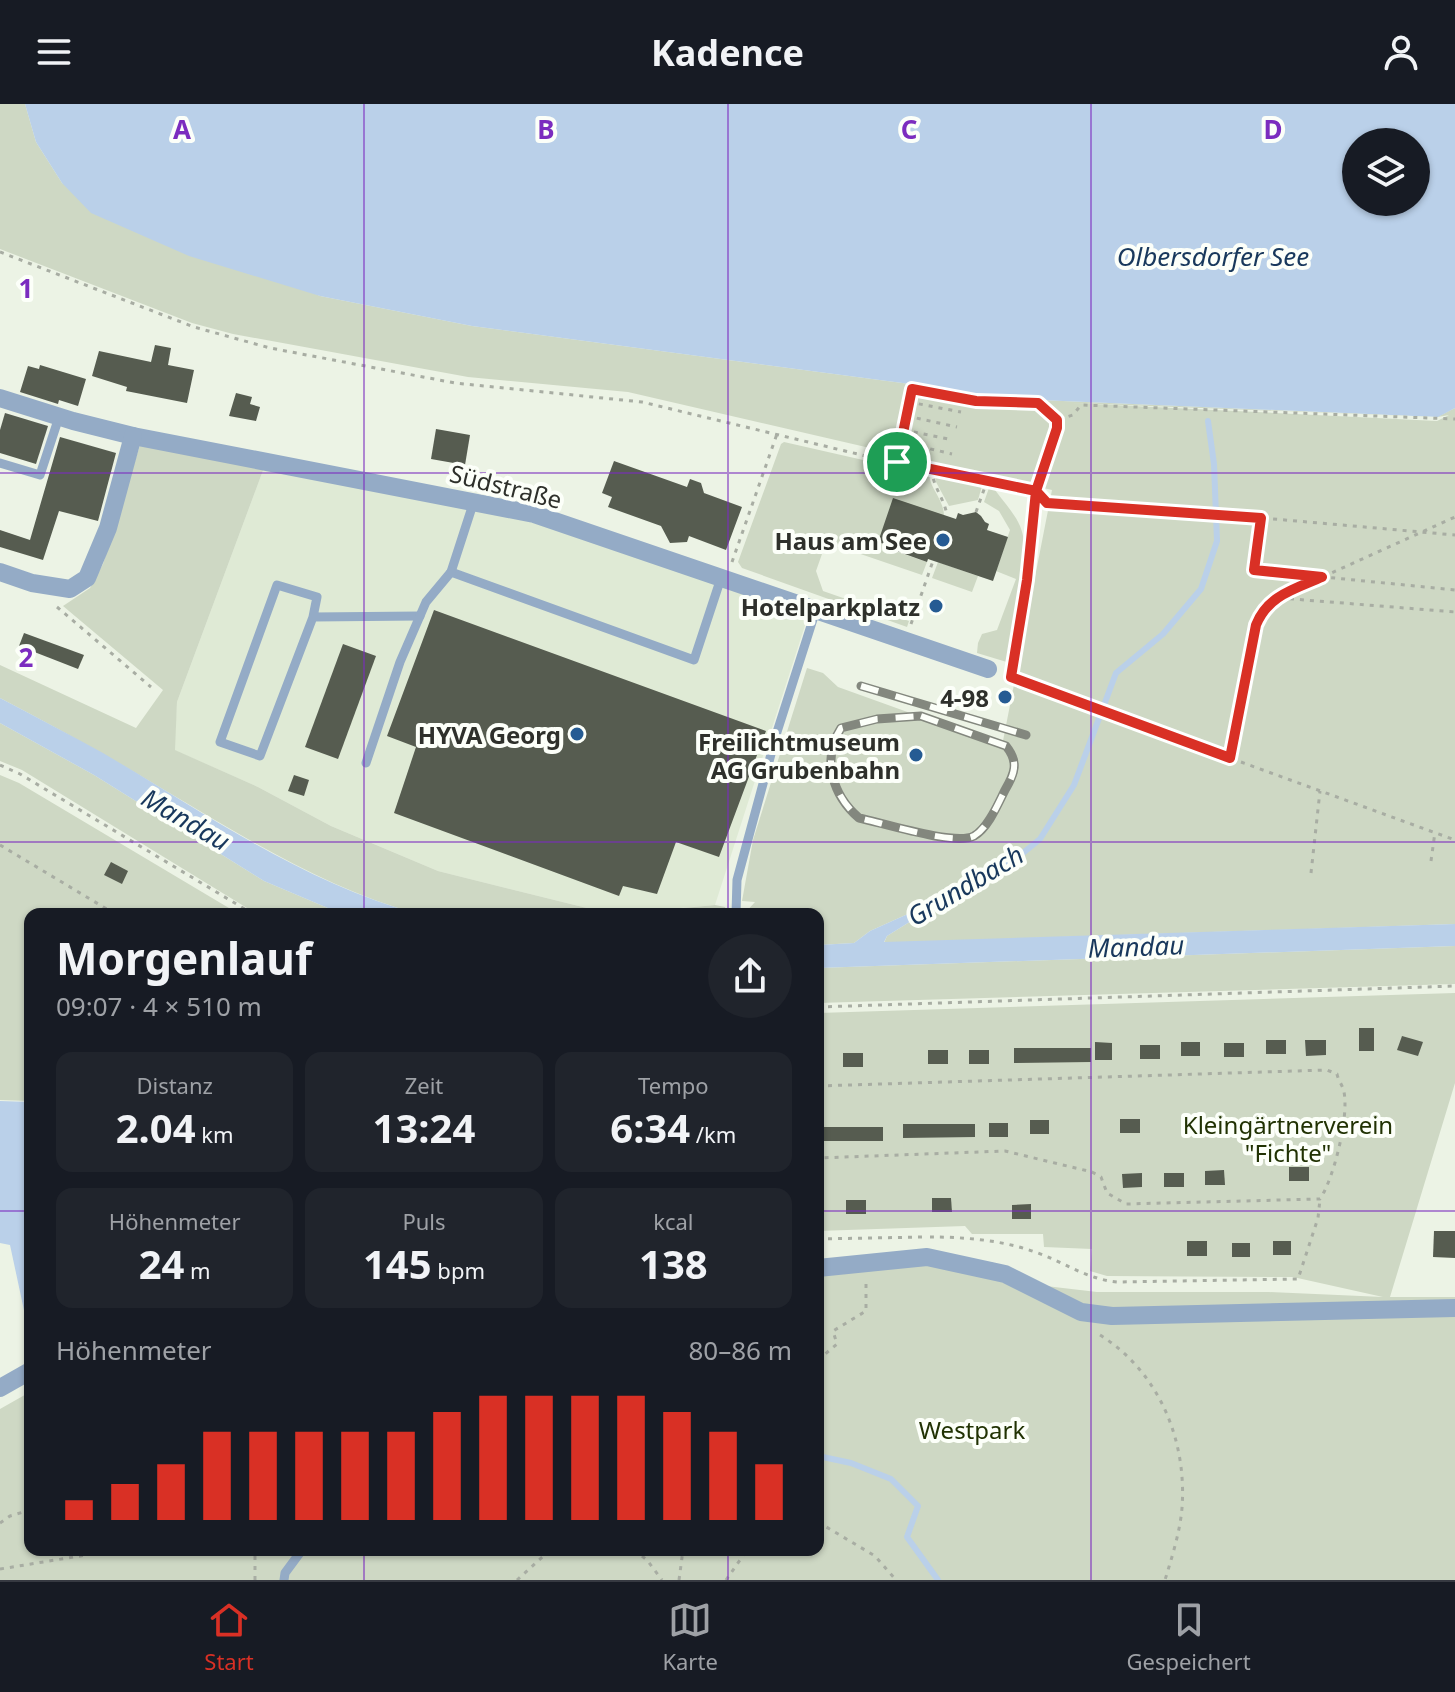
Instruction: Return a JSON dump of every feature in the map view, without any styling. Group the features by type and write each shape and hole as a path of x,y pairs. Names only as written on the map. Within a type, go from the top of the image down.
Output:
{"street":[{"name":"Südstraße","path":"0,398 133,436 534,514 988,669"},
{"path":"0,572 32,583 70,589 87,578 108,528 133,436"},
{"path":"824,1267 927,1257 1005,1274 1081,1312 1112,1316 1455,1308"},
{"path":"0,1388 24,1374"}],"lane":[{"path":"0,463 40,475 59,417"},
{"path":"366,763 400,662 426,602 451,572 474,501"},
{"path":"451,572 694,660 723,579"},
{"path":"277,585 317,597 313,617 260,756 220,742 277,585"},
{"path":"736,908 741,865 777,732 816,610"},
{"path":"313,617 420,616"},
{"path":"1011,677 1230,758"},
{"path":"284,1580 285,1573 298,1556"}],"path":[{"path":"0,252 194,327 270,348 455,383 642,402 1036,491 1047,503 1455,535"},
{"path":"897,462 912,389 976,401 1038,403 1057,420 1036,491 1027,580 1011,677"},
{"path":"909,402 961,412"},
{"path":"1057,420 1073,415 1081,405 1455,419"},
{"path":"907,416 957,427"},
{"path":"904,430 953,440"},
{"path":"723,579 777,434"},
{"path":"901,442 952,454"},
{"path":"932,469 932,480 946,506 947,516"},
{"path":"976,512 987,481"},
{"path":"1455,517 1276,598 1262,609 1256,625 1230,758 1455,840"},
{"path":"1261,518 1254,570 1455,590"},
{"path":"913,619 933,561"},
{"path":"49,586 51,602 151,687"},
{"path":"1276,598 1455,612"},
{"path":"0,765 243,908"},
{"path":"1311,873 1320,791"},
{"path":"1431,861 1435,832"},
{"path":"0,845 105,908"},
{"path":"824,1007 1455,986"},
{"path":"824,1086 1327,1070 1337,1074 1344,1092 1342,1135 1298,1279 1117,1282 1096,1280 1035,1252 994,1242 947,1237 824,1239"},
{"path":"824,1158 1005,1151 1092,1172 1101,1177 1107,1193 1126,1204 1320,1199"},
{"path":"824,1355 837,1344 833,1331 866,1311 866,1263"},
{"path":"1097,1333 1120,1348 1143,1372 1167,1411 1178,1446 1182,1510 1165,1580"},
{"path":"0,1523 24,1512"},
{"path":"824,1526 875,1556 896,1580"},
{"path":"0,1569 80,1556"},
{"path":"255,1556 255,1580"},
{"path":"517,1580 543,1556"},
{"path":"642,1556 662,1580"},
{"path":"679,1580 682,1556"},
{"path":"726,1580 742,1556"}],"shaded area":[{"path":"265,465 494,512 577,535 808,616 715,905 587,908 438,871 331,826 258,787 174,750 177,702"}],"green space":[{"path":"0,104 25,104 36,142 62,183 320,296 472,326 910,384 968,397 1437,417 1455,408 1455,924 884,943 887,936 932,908 930,904 870,931 854,943 824,945 824,908 750,908 755,902 742,901 753,840 807,668 823,673 838,687 1002,746 1052,490 628,392 468,377 233,334 192,323 0,249"},
{"path":"784,442 929,475 944,516 878,542 927,562 922,575 840,547 822,554 816,571 823,591 909,621 907,627 742,568 738,562"},
{"path":"140,445 265,465 177,702 175,750 258,787 331,826 438,871 587,908 398,908 384,904 288,861 0,698 0,665 136,728 163,690 63,606 90,588 103,564"},
{"path":"935,476 982,486 978,500 949,506"},
{"path":"989,488 995,490 1015,517 1024,541 1023,594 1010,663 977,653 982,634 997,630 1016,579 996,571 1010,530 999,511 984,502"},
{"path":"938,562 978,576 972,592 932,578"},
{"path":"0,723 94,775 264,881 328,908 247,908 22,770 0,761"},
{"path":"0,775 19,783 229,908 24,908 24,1101 0,1100"},
{"path":"715,905 725,908 684,908"},
{"path":"1455,946 1455,984 824,1003 824,968"},
{"path":"1455,993 1455,1083 1390,1297 1455,1297 1455,1580 0,1580 0,1409 24,1395 24,1556 824,1556 824,1275 927,1264 1003,1281 1097,1292 1269,1292 1383,1297 1293,1277 1107,1276 1090,1271 1092,1249 1044,1247 1043,1234 972,1234 965,1226 824,1231 824,1013"}],"water":[{"name":"Olbersdorfer See","path":"25,104 1455,104 1455,408 1438,417 968,397 910,384 472,326 320,296 189,256 91,213 62,183 36,142"},
{"name":"Mandau","path":"0,698 103,753 294,865 334,884 400,908 328,908 264,881 94,775 0,723"},
{"name":"Mandau","path":"930,904 934,905 932,908 887,936 884,942 1455,924 1455,946 824,968 824,945 854,943 870,931"},
{"path":"0,1101 24,1102 24,1310 10,1245 0,1243"}],"pier":[{"path":"1072,403 1438,417 1449,415 1437,421"}],"building":[{"path":"155,345 171,348 168,365 194,370 187,403 126,391 127,387 92,376 99,351 151,362"},
{"path":"40,365 86,379 78,406 59,400 58,404 20,392 28,366 39,369"},
{"path":"236,393 252,397 250,404 260,407 256,421 229,416"},
{"path":"5,413 48,426 36,464 0,453 0,430"},
{"path":"436,429 470,435 465,465 431,459"},
{"path":"60,437 116,453 98,521 59,511 43,560 0,547 0,530 30,540"},
{"path":"614,461 687,487 690,479 701,483 704,493 742,507 726,550 689,536 687,542 670,543 661,526 608,507 612,497 602,493"},
{"name":"Haus am See","path":"893,498 956,519 958,513 976,512 989,524 987,530 1008,537 993,581 928,559 927,562 878,542"},
{"name":"HYVA Georg","path":"434,610 766,731 719,857 676,842 657,894 623,886 619,896 394,813 416,747 387,736"},
{"path":"24,633 84,655 78,669 19,646"},
{"path":"343,644 376,656 338,759 305,747"},
{"path":"294,775 309,780 304,796 288,791"},
{"path":"111,862 128,871 122,884 104,875"},
{"path":"1359,1028 1374,1028 1374,1051 1359,1051"},
{"path":"1402,1036 1423,1042 1418,1056 1397,1050"},
{"path":"1266,1040 1286,1040 1286,1054 1266,1054"},
{"path":"1305,1040 1326,1040 1326,1055 1306,1056"},
{"path":"1095,1042 1112,1043 1112,1060 1095,1060"},
{"path":"1181,1042 1200,1042 1200,1056 1181,1056"},
{"path":"1224,1043 1244,1043 1244,1057 1224,1057"},
{"path":"1140,1045 1160,1045 1160,1059 1140,1059"},
{"path":"1014,1048 1091,1048 1091,1062 1014,1063"},
{"path":"928,1050 948,1050 948,1064 928,1064"},
{"path":"969,1050 989,1050 989,1064 969,1064"},
{"path":"843,1053 863,1053 863,1067 843,1067"},
{"path":"1204,1118 1224,1118 1225,1132 1205,1133"},
{"path":"1120,1119 1140,1119 1140,1133 1120,1133"},
{"path":"1030,1120 1049,1120 1049,1134 1030,1134"},
{"path":"989,1123 1008,1123 1008,1137 989,1137"},
{"path":"903,1124 975,1124 975,1137 903,1138"},
{"path":"824,1127 883,1127 883,1141 824,1141"},
{"path":"1289,1167 1309,1167 1309,1181 1289,1181"},
{"path":"1224,1170 1225,1185 1205,1185 1205,1171"},
{"path":"1142,1173 1142,1187 1123,1188 1122,1174"},
{"path":"1164,1173 1184,1173 1184,1187 1164,1187"},
{"path":"932,1198 951,1198 952,1212 932,1212"},
{"path":"846,1200 866,1200 866,1214 846,1214"},
{"path":"1031,1204 1031,1219 1012,1219 1012,1205"},
{"path":"1434,1231 1455,1231 1455,1258 1433,1257"},
{"path":"1187,1241 1207,1241 1207,1256 1187,1256"},
{"path":"1273,1241 1291,1241 1291,1255 1273,1255"},
{"path":"1232,1243 1250,1243 1250,1257 1232,1257"}],"waterway":[{"name":"Grundbach","path":"929,907 1017,858 1040,839 1074,785 1116,673 1163,634 1201,589 1217,541 1214,464 1208,421"},
{"path":"824,1457 851,1463 891,1479 918,1506 907,1537 938,1580"}],"railway":[{"path":"861,686 1026,735"},
{"path":"921,716 1006,746 1013,757 1014,768 1008,784 988,822 974,836 936,836 859,818 842,799 837,788 831,764 835,740 841,728 877,719 921,716"}],"place":[{"name":"Haus am See","path":"943,540"},
{"name":"Hotelparkplatz","path":"936,606"},
{"name":"4-98","path":"1005,697"},
{"name":"HYVA Georg","path":"577,734"},
{"name":"Freilichtmuseum AG Grubenbahn","path":"916,755"}],"route":[{"path":"897,462 912,389 976,401 1038,403 1057,420 1036,491 1047,503 1261,518 1254,570 1322,577 1276,598 1262,609 1256,625 1230,758 1011,677 1027,580 1036,491 897,462"}],"park label":[{"name":"Kleingärtnerverein \"Fichte\"","path":"1288,1138"},
{"name":"Westpark","path":"972,1429"}]}
